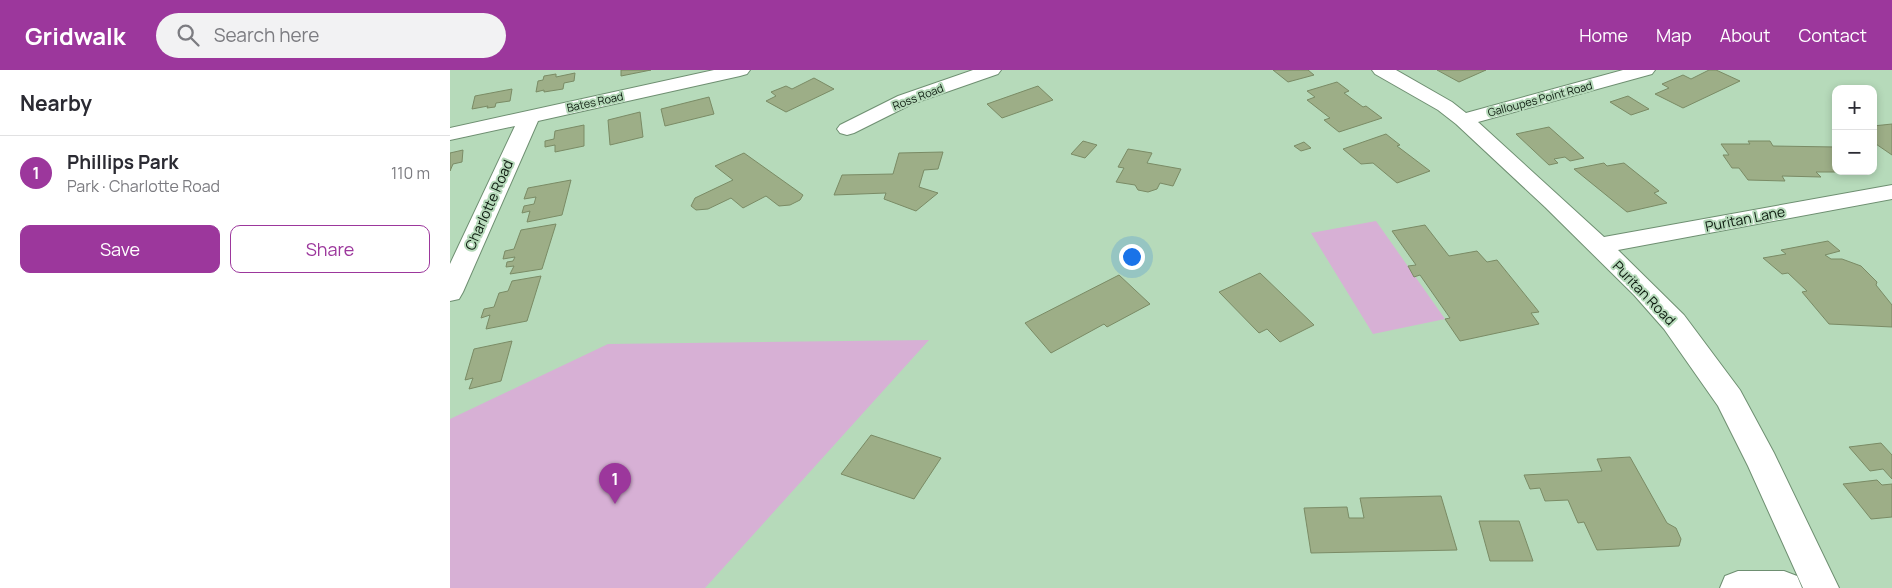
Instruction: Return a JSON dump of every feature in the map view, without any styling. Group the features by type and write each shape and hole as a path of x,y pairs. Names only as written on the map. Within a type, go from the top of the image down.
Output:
{"street":[{"name":"Bates Road","path":"450,134 740,70"},
{"name":"Ross Road","path":"847,129 905,100 991,70"},
{"name":"Puritan Road","path":"1382,70 1445,106 1463,120 1643,289 1674,322 1729,398 1763,463 1821,588"},
{"name":"Galloupes Point Road","path":"1463,120 1645,70"},
{"name":"Charlotte Road","path":"450,292 529,117"},
{"name":"Puritan Lane","path":"1598,246 1892,192"},
{"path":"1738,588 1784,588"}],"shaded area":[{"path":"1376,221 1445,319 1373,334 1311,233"},
{"path":"929,340 705,588 450,588 450,419 608,344"}],"building":[{"path":"621,70 651,70 621,76"},
{"path":"1273,70 1308,70 1314,75 1288,82"},
{"path":"1437,70 1486,70 1459,82"},
{"path":"1709,70 1716,70 1740,81 1683,108 1655,94 1669,88 1662,84 1683,75 1691,79"},
{"path":"575,73 574,81 564,83 563,89 536,92 538,81 543,80 544,76 556,74 556,77"},
{"path":"814,78 834,89 786,112 766,101 776,96 771,92 786,86 792,89"},
{"path":"1337,82 1349,91 1344,93 1382,118 1339,132 1324,120 1330,118 1307,100 1315,97 1307,91"},
{"path":"1038,86 1053,100 1002,118 987,104"},
{"path":"512,89 510,101 496,103 495,107 487,108 488,106 472,109 475,96"},
{"path":"1628,96 1649,109 1631,115 1610,102"},
{"path":"709,97 714,114 665,126 661,109"},
{"path":"640,112 643,137 610,145 608,120"},
{"path":"1892,124 1892,155 1877,145 1877,126"},
{"path":"584,125 584,146 555,152 555,145 545,147 545,141 554,139 555,131"},
{"path":"1549,127 1584,158 1570,161 1565,157 1554,159 1558,163 1549,165 1516,134"},
{"path":"1386,134 1400,145 1397,146 1430,171 1397,183 1373,163 1361,164 1343,149"},
{"path":"1083,141 1097,145 1085,158 1071,154"},
{"path":"1748,141 1770,141 1773,146 1832,147 1832,172 1816,172 1821,177 1782,176 1785,181 1748,180 1739,168 1732,168 1723,155 1729,155 1721,144 1750,144"},
{"path":"1304,142 1311,148 1301,151 1294,146"},
{"path":"1128,149 1152,153 1147,163 1181,169 1173,186 1160,183 1157,189 1148,192 1138,190 1135,185 1116,182 1124,168 1118,167"},
{"path":"463,150 462,162 453,164 450,171 450,153"},
{"path":"943,152 938,169 924,170 919,187 938,193 916,211 884,199 886,193 834,195 842,175 893,174 899,153"},
{"path":"744,153 803,195 800,200 790,205 779,206 766,196 743,208 731,198 708,209 696,210 691,206 695,198 733,180 715,166"},
{"path":"1604,163 1607,166 1624,163 1659,191 1654,193 1667,203 1627,212 1574,169"},
{"path":"571,180 562,215 527,222 530,211 522,213 524,206 534,204 536,197 524,199 528,188"},
{"path":"556,224 542,269 510,274 514,266 506,267 507,262 513,261 515,257 503,259 505,251 514,249 521,230"},
{"path":"1425,225 1449,256 1477,251 1487,262 1497,260 1539,312 1531,313 1539,324 1460,341 1445,319 1450,318 1420,275 1414,277 1408,266 1416,265 1392,231"},
{"path":"1828,241 1840,251 1825,255 1831,259 1842,259 1861,266 1877,282 1876,285 1892,305 1892,327 1829,324 1802,292 1807,291 1788,273 1782,274 1763,258 1786,254 1781,250"},
{"path":"1260,273 1314,325 1280,342 1267,329 1259,333 1219,292"},
{"path":"1119,275 1150,304 1107,327 1104,324 1051,353 1025,323"},
{"path":"541,276 527,321 486,329 490,315 481,318 484,309 494,307 499,293 508,291 512,281"},
{"path":"512,341 501,381 469,389 473,378 465,380 474,349"},
{"path":"871,435 941,458 914,499 841,474"},
{"path":"1881,443 1892,455 1892,479 1883,469 1870,471 1849,447"},
{"path":"1630,457 1667,523 1676,528 1681,539 1679,546 1597,550 1584,522 1578,523 1568,500 1545,501 1540,488 1530,489 1524,475 1602,471 1597,459"},
{"path":"1877,480 1882,485 1892,484 1892,517 1871,519 1843,484"},
{"path":"1441,496 1457,550 1311,553 1304,508 1347,507 1349,518 1364,518 1360,498"},
{"path":"1479,521 1519,521 1533,561 1490,561"}],"place":[{"name":"Phillips Park","path":"615,504"}]}
